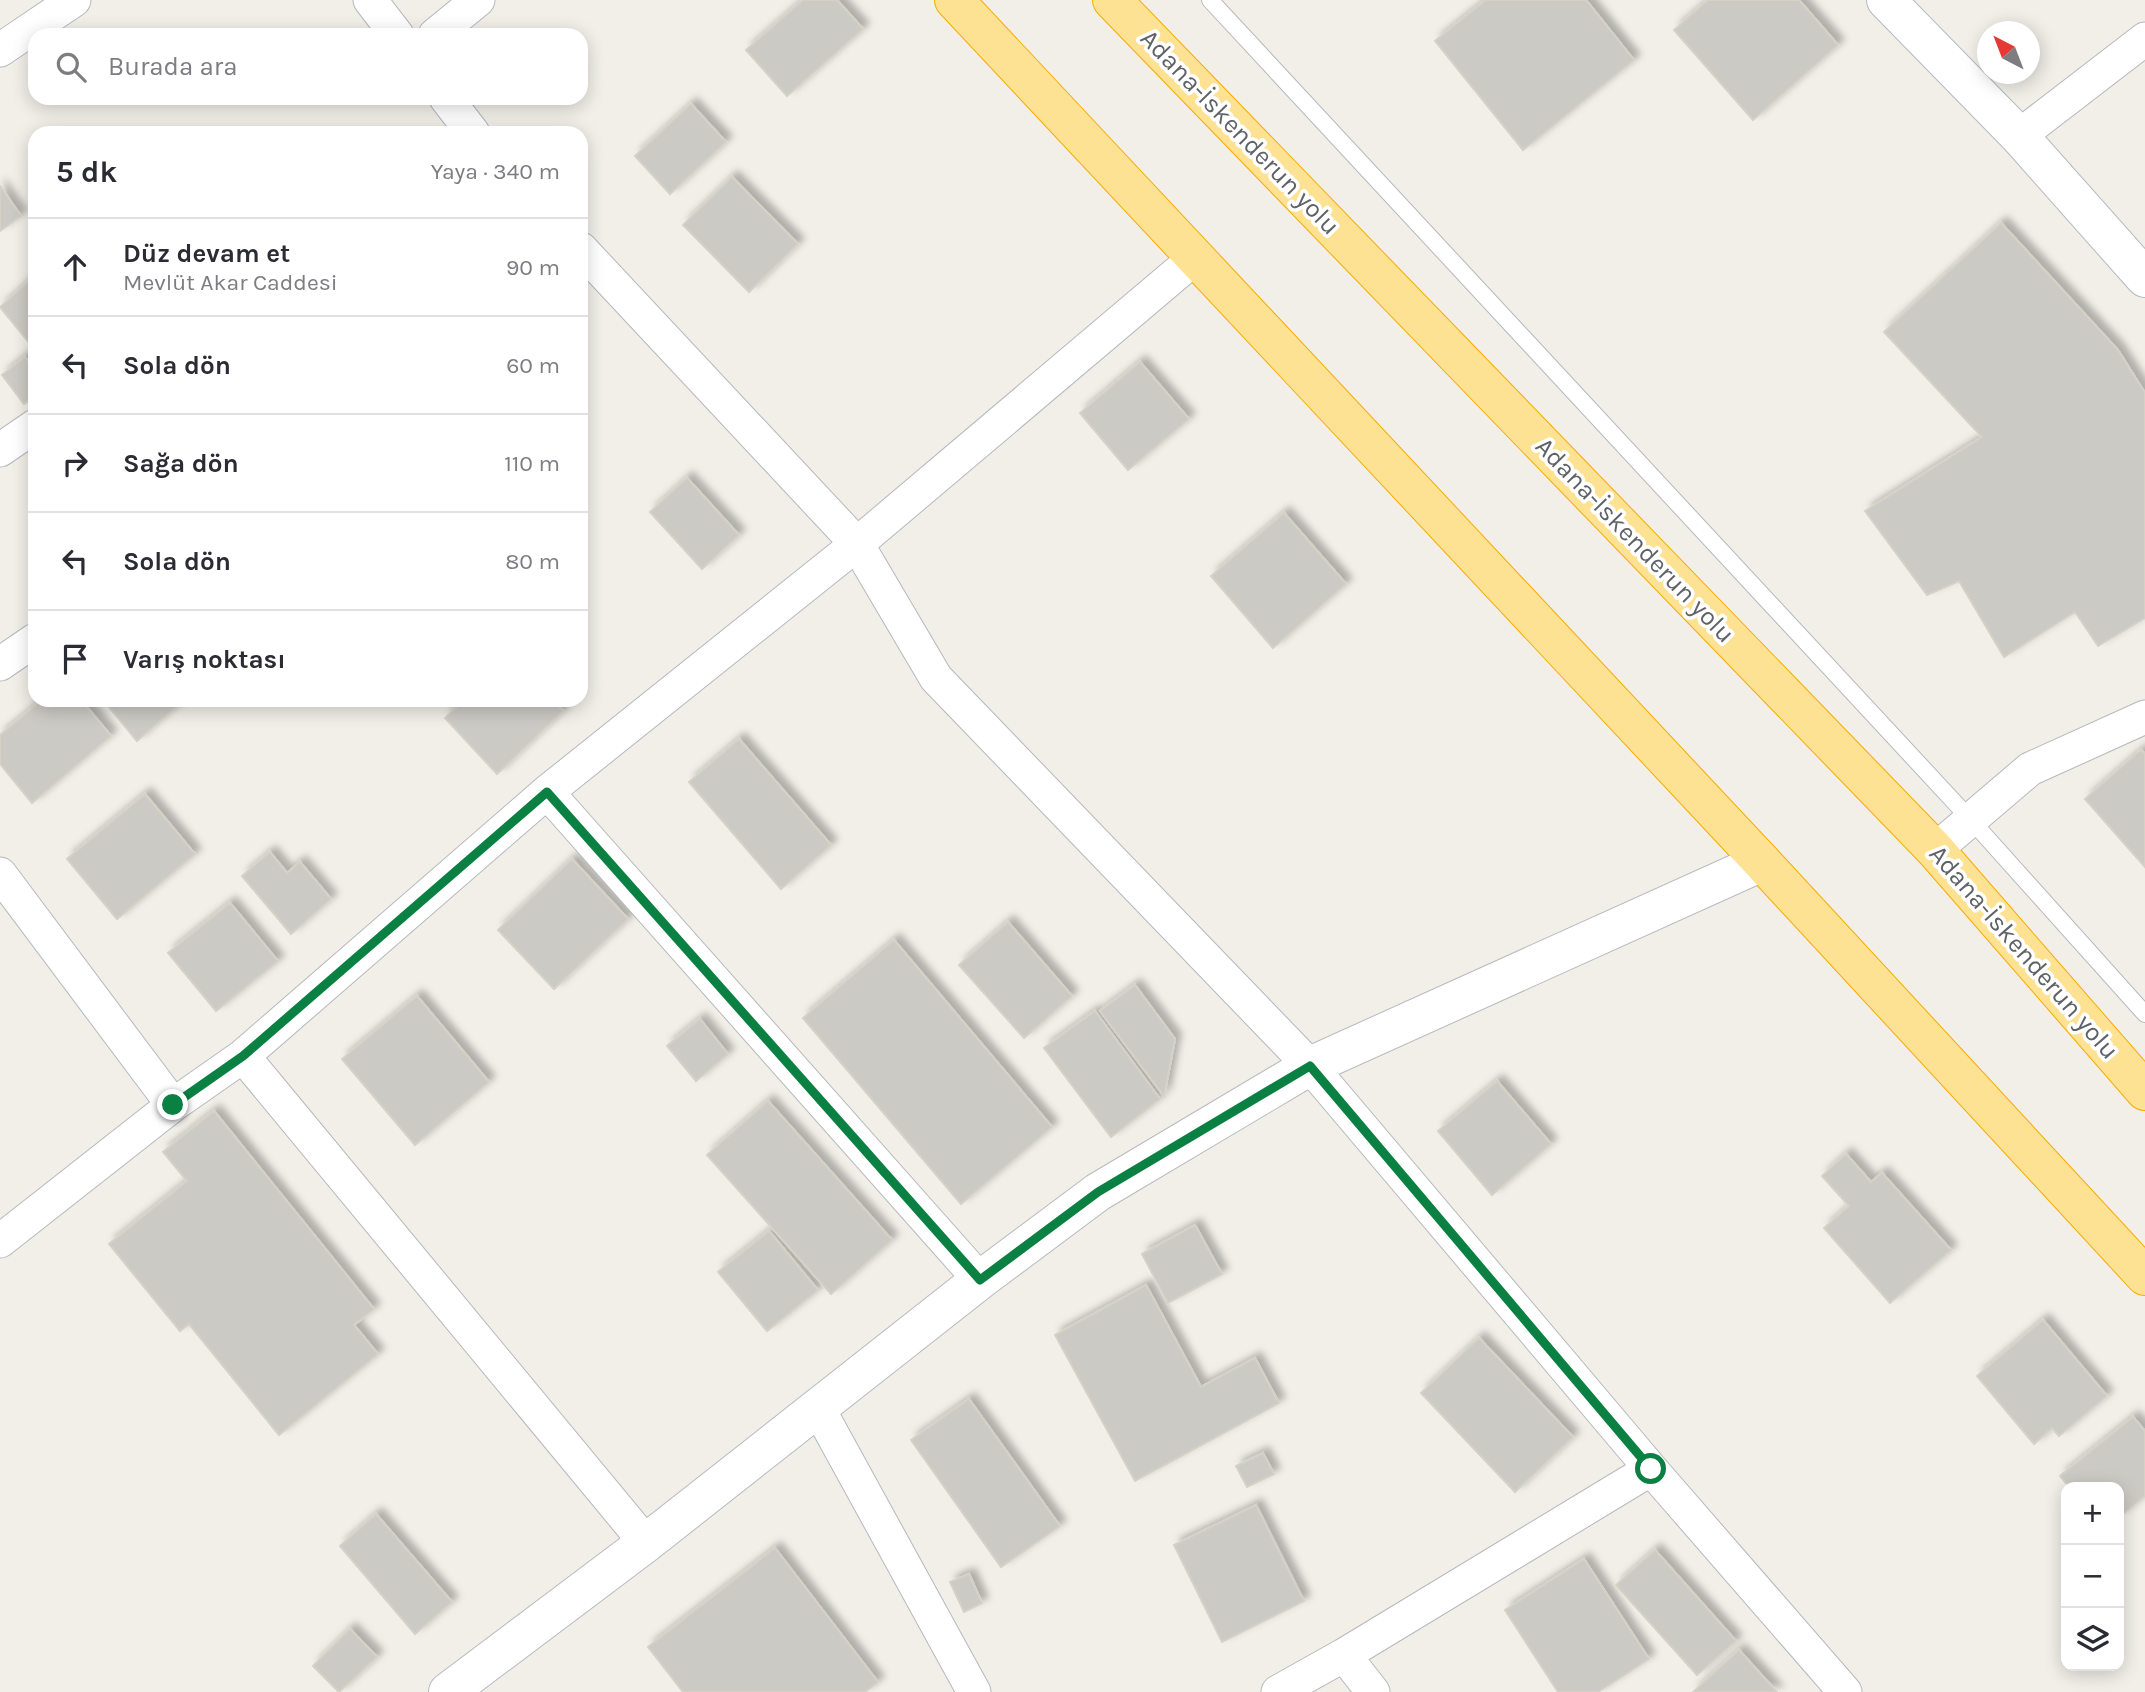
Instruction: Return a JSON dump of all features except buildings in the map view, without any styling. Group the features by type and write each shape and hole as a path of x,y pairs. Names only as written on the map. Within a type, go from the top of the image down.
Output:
{"highway":[{"path":"954,0 1762,862 2145,1276"},
{"name":"Adana-İskenderun yolu","path":"1112,0 1935,850 2145,1091"}],"street":[{"path":"33,28 74,0"},
{"path":"370,0 392,28"},
{"path":"444,28 478,0"},
{"path":"1886,0 2019,136 2145,278"},
{"path":"0,50 28,31"},
{"path":"2019,136 2145,39"},
{"path":"451,105 466,126"},
{"path":"0,1241 173,1105 243,1056 547,792 857,544 1195,258"},
{"path":"588,263 857,544 936,678 1310,1066 1651,1469 1845,1692"},
{"path":"0,450 28,431"},
{"path":"0,664 28,645"},
{"path":"1935,850 2030,769 2145,717"},
{"path":"547,792 980,1280"},
{"path":"448,1692 646,1543 980,1280 1098,1192 1310,1066 1762,862"},
{"path":"0,874 173,1105"},
{"path":"243,1056 646,1543"},
{"path":"818,1408 974,1692"},
{"path":"1278,1692 1344,1655 1651,1469"},
{"path":"1344,1655 1373,1692"}],"lane":[{"path":"1210,0 1971,820 2145,1014"}],"route":[{"path":"173,1105 243,1056 547,792 980,1280 1098,1192 1310,1066 1651,1469"}]}
